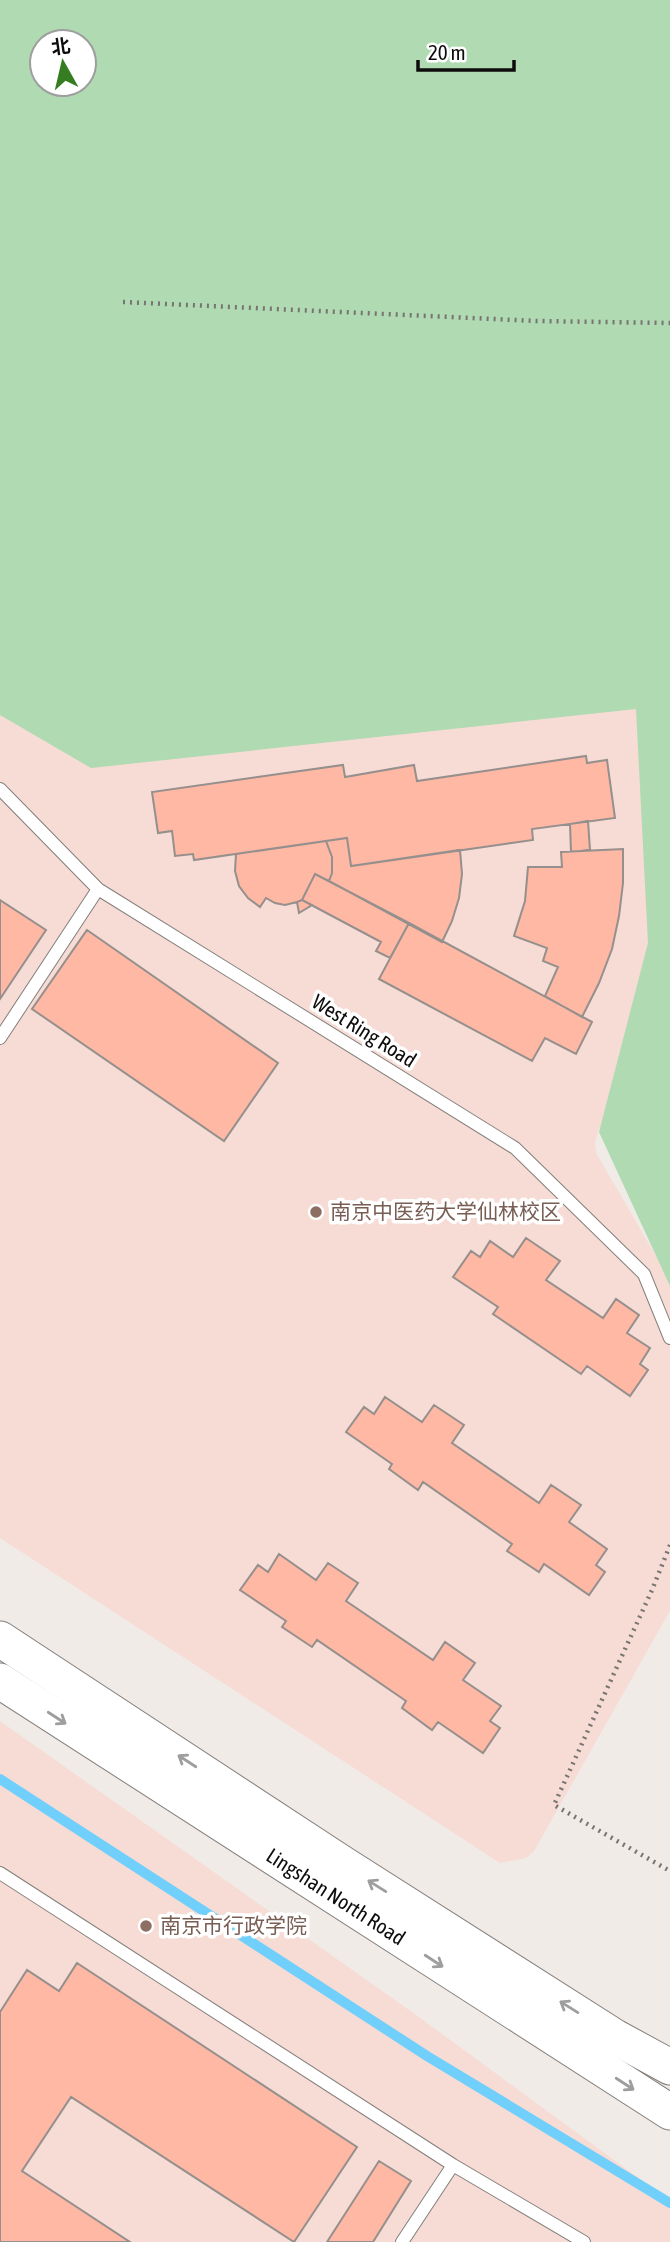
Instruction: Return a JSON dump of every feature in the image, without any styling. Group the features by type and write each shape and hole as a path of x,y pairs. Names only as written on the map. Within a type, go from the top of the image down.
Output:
{"main road":[{"name":"Lingshan North Road","path":"0,1639 354,1871 615,2037 670,2067"},
{"name":"Lingshan North Road","path":"0,1681 670,2112"}],"lane":[{"name":"West Ring Road","path":"0,789 99,888 515,1147 644,1274 670,1338"},
{"path":"0,1038 99,888"},
{"path":"0,1873 453,2165 584,2242"},
{"path":"402,2242 453,2165"}],"path":[{"path":"124,302 523,320 670,323"},
{"path":"670,1545 554,1805 670,1871"}],"shaded area":[{"name":"南京中医药大学仙林校区","path":"636,674 670,719 670,936 636,1050 595,1143 596,1153 670,1280 670,1611 534,1851 526,1858 500,1863 0,1538 0,695"},
{"name":"南京市行政学院","path":"0,1721 419,2017 670,2201 670,2242 0,2242"}],"green space":[{"path":"0,0 670,0 670,1286 599,1132 648,943 636,709 91,768 0,715"}],"building":[{"path":"586,756 587,763 607,760 615,818 532,829 533,840 351,866 347,838 194,860 193,854 175,856 172,831 158,833 152,792 343,765 345,777 414,765 417,781"},
{"path":"588,821 590,850 571,852 570,824"},
{"path":"347,838 351,866 460,850 462,874 459,898 442,942 329,881 332,857 326,841"},
{"path":"326,841 332,857 329,881 315,874 302,900 285,905 266,898 260,907 248,898 239,886 235,871 236,854"},
{"path":"623,849 623,883 612,949 582,1017 545,996 558,967 543,961 547,948 514,936 525,901 528,867 562,867 561,852"},
{"path":"315,874 409,923 390,958 376,951 381,942 302,900"},
{"path":"0,900 46,930 0,999"},
{"path":"302,900 312,905 299,913 297,902"},
{"path":"409,923 592,1022 576,1054 545,1038 532,1061 379,979"},
{"path":"87,930 278,1063 224,1141 32,1009"},
{"path":"526,1238 560,1261 546,1280 603,1318 616,1299 639,1315 627,1333 650,1348 640,1364 648,1370 630,1396 587,1366 581,1374 493,1314 498,1307 453,1277 471,1251 480,1257 490,1241 513,1257"},
{"path":"385,1397 422,1422 434,1405 464,1425 452,1443 539,1503 551,1485 581,1505 569,1522 607,1549 596,1565 605,1572 589,1595 544,1564 539,1572 507,1551 512,1544 423,1482 418,1490 389,1469 392,1464 346,1432 364,1407 374,1414"},
{"path":"279,1554 316,1580 328,1563 358,1583 346,1601 433,1660 445,1642 475,1663 463,1680 501,1706 490,1721 500,1728 483,1753 438,1722 432,1730 402,1708 406,1701 317,1640 312,1647 282,1627 286,1621 240,1590 258,1565 268,1572"},
{"path":"77,1963 357,2147 294,2242 71,2097 22,2171 130,2242 0,2242 0,2012 27,1970 59,1991"},
{"path":"379,2161 411,2181 373,2242 327,2242"}],"waterway":[{"path":"0,1779 427,2056 670,2203"}],"place":[{"name":"南京中医药大学仙林校区","path":"316,1212"},
{"name":"南京市行政学院","path":"146,1926"}]}
